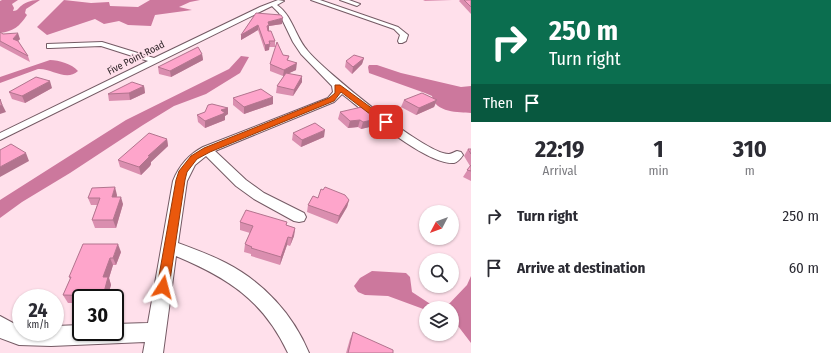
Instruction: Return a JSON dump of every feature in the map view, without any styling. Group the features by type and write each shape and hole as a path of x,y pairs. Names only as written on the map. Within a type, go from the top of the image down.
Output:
{"street":[{"path":"314,0 396,28 404,35 402,40"},
{"path":"342,0 357,4"},
{"path":"277,2 296,41 338,86 398,131 440,157 453,159 457,155"},
{"name":"Five Point Road","path":"0,137 277,2"},
{"path":"50,46 102,44 156,61"},
{"path":"153,353 183,171 194,158 207,150 331,100 338,93 338,86"},
{"path":"207,150 241,183 253,192 299,217"},
{"path":"170,246 226,271 248,286 276,313 299,353"},
{"path":"0,326 7,331 19,335 51,336 156,332"}],"shaded area":[{"path":"18,0 12,4 14,8 13,11 15,11 23,4 40,0 26,9 25,13 27,15 13,30 0,33 0,1"},
{"path":"64,0 91,3 109,2 110,6 138,7 150,0 200,0 190,2 179,7 192,10 155,15 151,26 128,25 119,21 104,24 95,19 47,35 37,27"},
{"path":"241,56 249,57 240,73 206,94 174,106 22,202 0,218 0,200 126,120 229,69"},
{"path":"50,60 65,63 78,71 73,74 64,75 38,69 0,83 0,77"},
{"path":"369,65 377,65 401,73 461,87 471,86 471,113 454,112 442,109 434,102 432,96 369,73"},
{"path":"372,271 406,273 410,277 412,292 426,301 419,301 419,307 388,296 365,295 358,292 354,286 360,278"},
{"path":"471,276 471,343 459,327 459,301 452,301 467,285"}],"building":[{"path":"464,0 471,0 471,7"},
{"path":"256,13 281,15 283,18 268,22 268,31 271,31 275,41 269,41 270,44 265,45 258,25 241,35"},
{"path":"0,32 3,34 18,33 13,39 18,41 28,56 0,41"},
{"path":"277,42 283,55 289,56 287,60 297,63 284,70 270,64"},
{"path":"198,47 202,54 170,71 158,67"},
{"path":"354,55 364,58 353,67 346,61"},
{"path":"286,73 302,76 294,90 277,86"},
{"path":"36,77 50,81 22,96 9,92"},
{"path":"132,82 144,86 129,93 108,94"},
{"path":"261,89 273,97 244,107 233,98"},
{"path":"422,93 437,100 419,108 404,100"},
{"path":"212,104 228,108 221,110 225,113 205,121 197,115 205,112 208,105"},
{"path":"366,106 381,118 363,122 360,120 350,121 340,112"},
{"path":"315,123 325,130 302,140 293,133"},
{"path":"149,133 167,139 148,156 150,156 139,167 118,160"},
{"path":"11,144 26,153 0,167 0,150"},
{"path":"471,165 471,171 467,170"},
{"path":"115,187 112,197 121,197 113,220 92,220 100,198 88,198 92,188"},
{"path":"325,187 345,195 349,200 339,216 308,205 313,196 318,198 321,189 323,190"},
{"path":"246,210 287,222 286,225 295,228 292,238 288,237 281,257 251,248 252,247 245,244 253,226 240,222"},
{"path":"83,244 118,244 113,258 110,258 103,277 108,277 105,289 72,289 72,295 64,295 71,277 69,277"},
{"path":"353,332 393,350 393,353 348,353"}],"route":[{"path":"163,287 180,180 183,171 189,162 202,152 331,100 336,97 338,93 338,86 386,122"}]}
